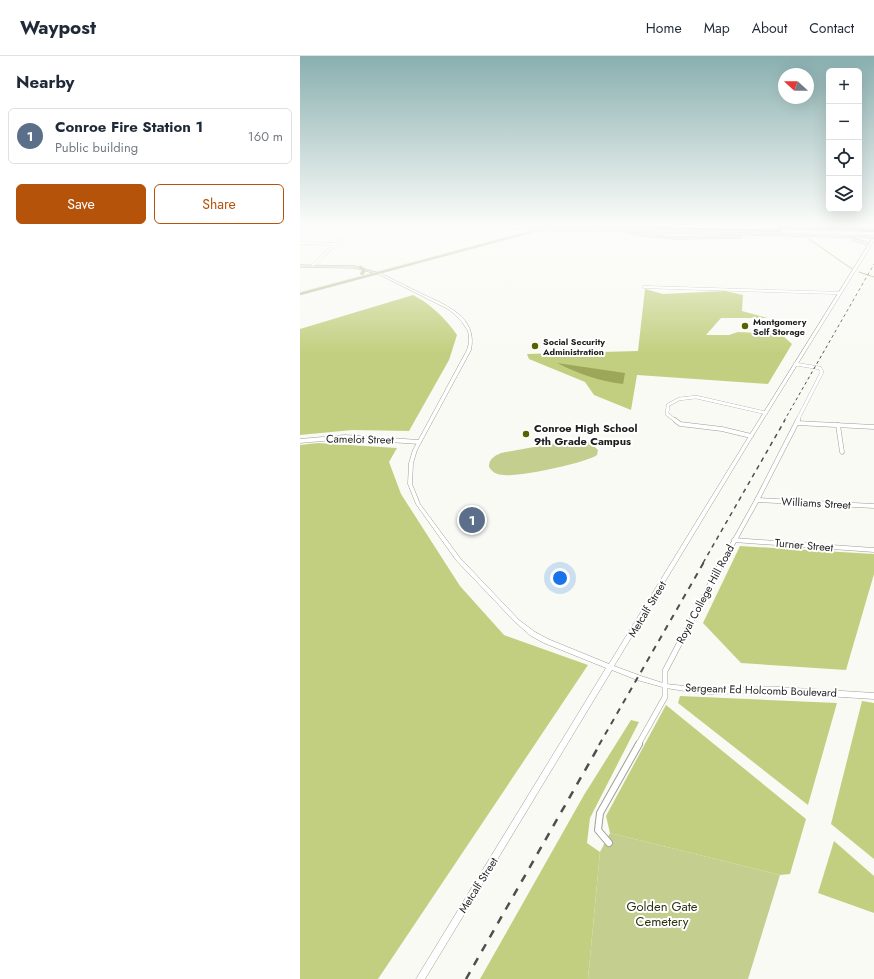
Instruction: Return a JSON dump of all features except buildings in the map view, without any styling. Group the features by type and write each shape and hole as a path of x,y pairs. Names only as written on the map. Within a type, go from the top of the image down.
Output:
{"main road":[{"path":"338,267 360,268 376,272"},
{"path":"300,293 393,267"},
{"path":"300,293 362,274 395,267"},
{"path":"360,268 364,270 362,274"}],"street":[{"name":"Metcalf Street","path":"420,979 856,267"},
{"name":"Sergeant Ed Holcomb Boulevard","path":"376,272 449,308 459,316 470,332 471,339 469,350 415,450 410,472 410,484 413,495 421,509 458,559 517,621 546,642 639,678 666,686 703,691 778,690 874,696"},
{"path":"644,287 839,293"},
{"name":"Royal College Hill Road","path":"609,843 600,834 597,825 600,813 665,697 665,671 734,540 757,500 822,372 820,368 796,364"},
{"path":"751,436 722,429 680,424 667,414 668,405 679,399 696,398 766,413"},
{"path":"797,423 874,427"},
{"path":"838,426 842,452"},
{"name":"Camelot Street","path":"300,441 345,437 419,442"},
{"name":"Williams Street","path":"757,500 874,506"},
{"name":"Turner Street","path":"734,540 874,550"}],"green space":[{"path":"572,440 590,442 598,450 597,455 580,462 523,474 499,474 493,472 489,467 492,458 501,453"},
{"name":"Golden Gate Cemetery","path":"610,833 780,875 748,979 588,979 600,852"}],"shaded area":[{"path":"645,289 663,294 725,291 743,295 742,311 768,318 721,318 706,335 729,335 738,332 781,334 792,344 768,384 637,375 631,410 594,395 585,382 529,359 527,354 638,351"},
{"path":"413,295 438,312 457,335 449,360 409,431 352,430 300,435 300,329"},
{"path":"557,363 625,373 623,384 589,376"},
{"path":"318,443 397,448 389,462 401,494 460,586 504,635 588,665 378,979 300,979 300,445"},
{"path":"740,546 874,554 874,574 846,670 741,663 703,623"},
{"path":"680,696 837,703 808,805 678,703"},
{"path":"862,701 874,703 874,859 831,824"},
{"path":"666,705 806,819 790,874 780,875 610,833 606,816"},
{"path":"631,720 639,722 590,818 587,843 600,852 588,979 480,979 584,795"},
{"path":"834,841 874,876 874,913 818,893"}],"waterway":[{"path":"859,272 874,277"}],"railway":[{"path":"784,421 872,267"},
{"path":"703,563 785,420"},
{"path":"599,745 704,562"},
{"path":"466,979 600,744"}],"place":[{"name":"Montgomery Self Storage","path":"745,326"},
{"name":"Social Security Administration","path":"535,346"},
{"name":"Conroe High School 9th Grade Campus","path":"526,434"},
{"name":"Conroe Fire Station 1","path":"472,520"}]}
